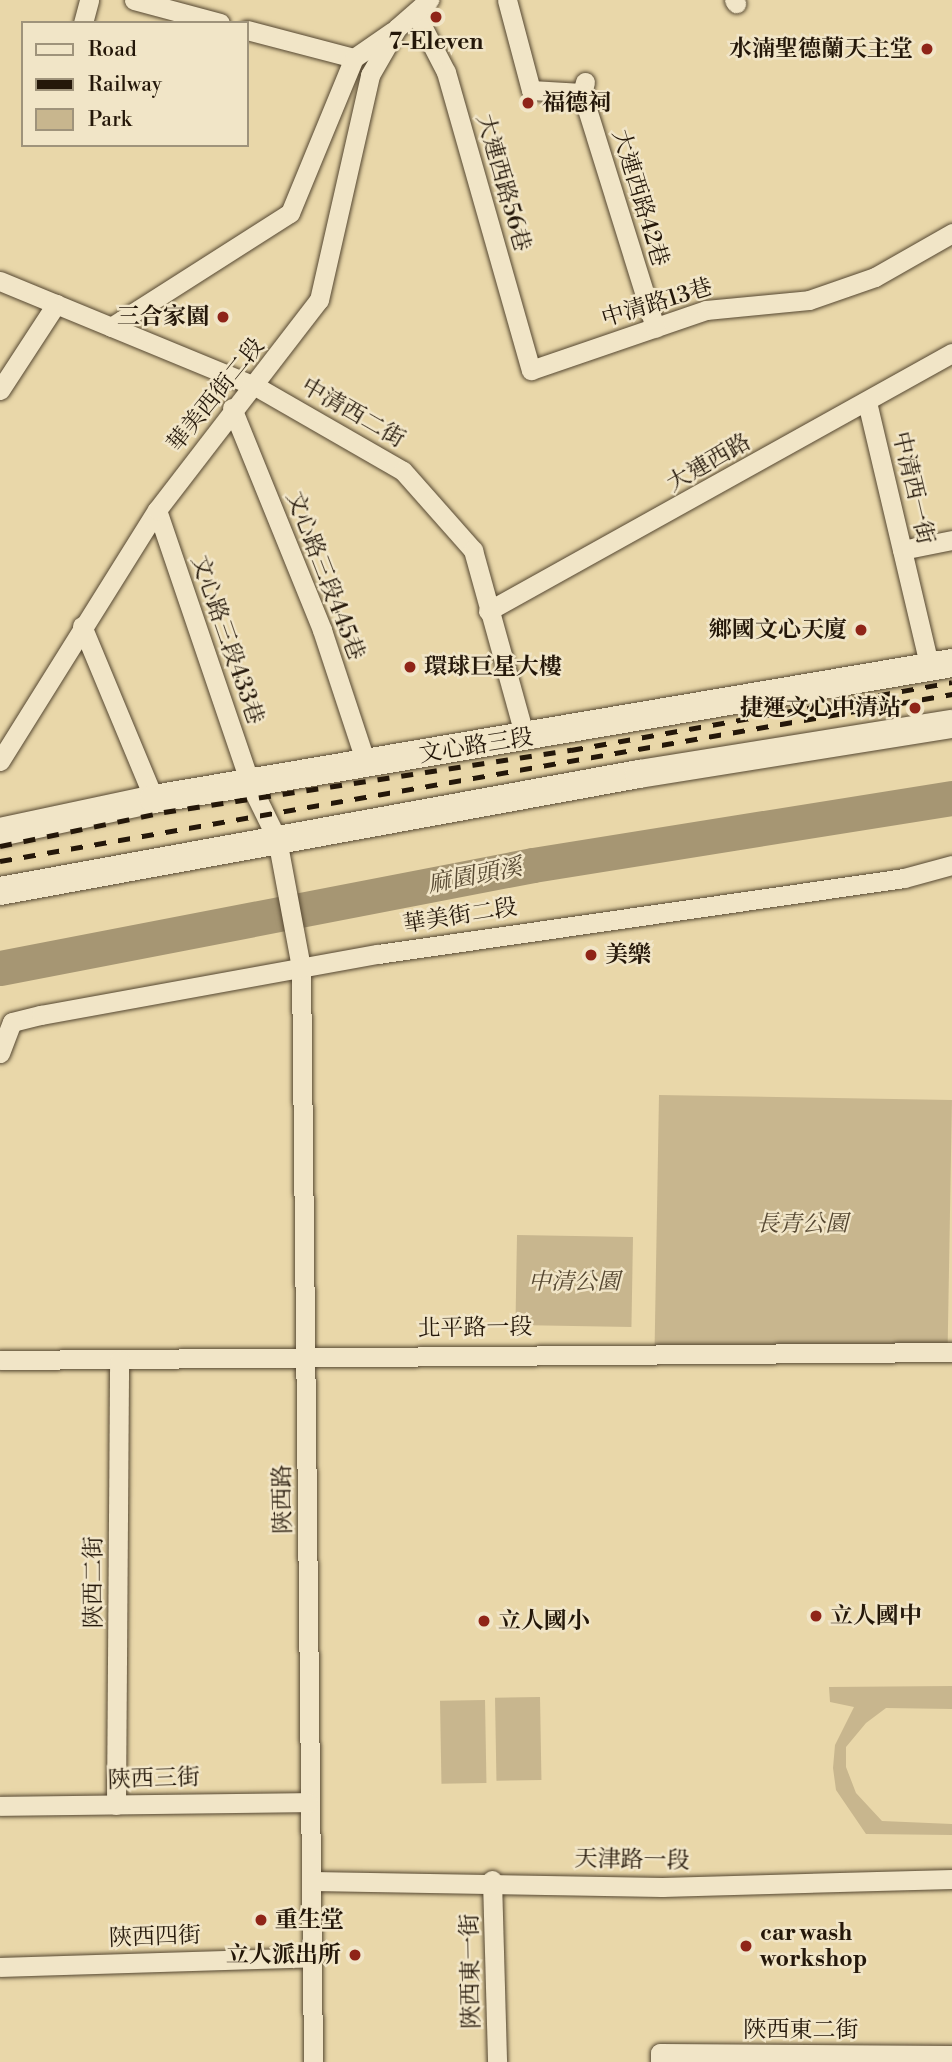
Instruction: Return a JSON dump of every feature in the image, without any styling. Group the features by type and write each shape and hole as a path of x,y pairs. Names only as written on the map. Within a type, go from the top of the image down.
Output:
{"main road":[{"name":"文心路三段","path":"0,832 154,799 251,786 366,763 941,665"},
{"path":"0,891 277,839 952,724"}],"street":[{"path":"84,21 89,0"},
{"path":"134,0 213,21"},
{"name":"大連西路42巷","path":"507,0 531,90 584,88 654,328"},
{"name":"華美西街二段","path":"354,58 397,28 422,4"},
{"name":"大連西路56巷","path":"422,4 446,72 531,370"},
{"name":"華美西街二段","path":"0,761 5,738 157,510 232,408 257,387 319,300 370,75 397,28"},
{"path":"111,327 290,213 354,58 248,30"},
{"name":"中清路13巷","path":"531,370 706,310 809,300 875,276 952,233"},
{"name":"中清西二街","path":"0,282 257,387 345,434 413,480 472,550 525,738"},
{"path":"0,390 56,304"},
{"name":"大連西路","path":"488,611 952,353"},
{"name":"中清西一街","path":"867,402 902,550 941,665"},
{"name":"文心路三段445巷","path":"232,408 322,630 366,763"},
{"name":"文心路三段433巷","path":"157,510 251,786"},
{"path":"902,550 952,540"},
{"path":"82,626 154,799"},
{"path":"251,786 277,839"},
{"name":"陝西路","path":"277,839 301,967 308,1802 312,1881 313,2062"},
{"name":"華美街二段","path":"0,1053 12,1022 301,967 904,878 952,864"},
{"name":"北平路一段","path":"0,1360 304,1358 477,1351 952,1352"},
{"name":"陝西二街","path":"116,1805 118,1360"},
{"name":"陝西三街","path":"0,1806 308,1802"},
{"name":"天津路一段","path":"312,1881 492,1880 662,1886 952,1879"},
{"name":"陜西東一街","path":"492,1880 497,2062"},
{"name":"陝西四街","path":"0,1967 312,1956"},
{"name":"陜西東二街","path":"660,2062 660,2053 952,2055"}],"green space":[{"name":"長青公園","path":"659,1095 952,1100 947,1356 655,1351"},
{"name":"中清公園","path":"517,1235 633,1237 631,1327 515,1325"},
{"path":"952,1686 952,1709 886,1708 866,1723 846,1747 846,1767 856,1793 882,1821 952,1824 952,1835 866,1834 836,1790 833,1768 835,1745 854,1707 830,1702 829,1687"},
{"path":"540,1697 541,1780 496,1781 495,1698"},
{"path":"485,1700 486,1783 441,1784 440,1701"}],"waterway":[{"name":"麻園頭溪","path":"0,968 533,865 952,798"}],"railway":[{"path":"0,846 164,812 571,750 952,682"},
{"path":"0,861 952,694"}],"place":[{"name":"7-Eleven","path":"436,17"},
{"name":"水湳聖德蘭天主堂","path":"927,49"},
{"name":"福德祠","path":"528,103"},
{"name":"三合家園","path":"223,317"},
{"name":"鄉國文心天廈","path":"861,630"},
{"name":"環球巨星大樓","path":"410,667"},
{"name":"捷運文心中清站","path":"915,708"},
{"name":"美樂","path":"591,955"},
{"name":"立人國中","path":"816,1616"},
{"name":"立人國小","path":"484,1621"},
{"name":"重生堂","path":"261,1920"},
{"name":"car wash workshop","path":"746,1946"},
{"name":"立人派出所","path":"355,1955"}]}
